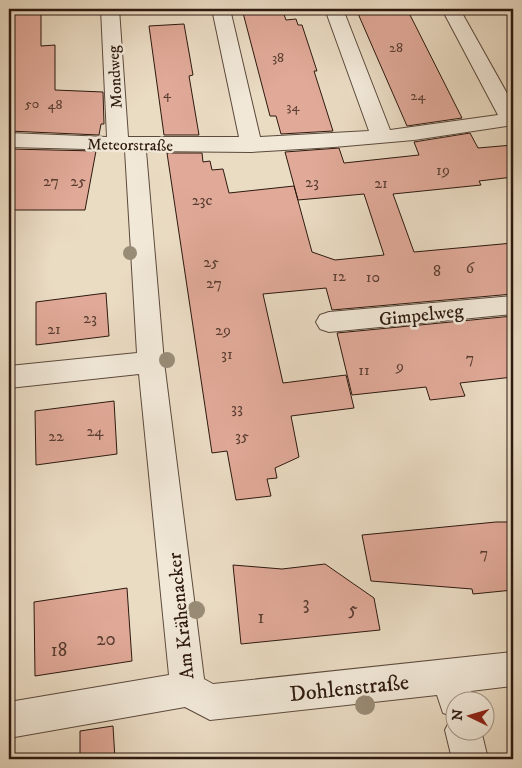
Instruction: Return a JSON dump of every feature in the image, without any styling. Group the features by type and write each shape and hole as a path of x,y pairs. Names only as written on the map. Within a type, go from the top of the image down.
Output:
{"street":[{"name":"Mondweg","path":"110,9 126,145"},
{"path":"221,9 251,145"},
{"path":"334,9 382,137"},
{"name":"Meteorstraße","path":"9,140 126,145 251,145 382,137 512,119 453,13"},
{"name":"Am Krähenacker","path":"9,720 188,689 126,145"},
{"name":"Gimpelweg","path":"329,322 513,305"},
{"path":"9,377 151,362"},
{"name":"Dohlenstraße","path":"188,689 210,702 453,688 513,668"},
{"path":"465,740 470,759"}],"building":[{"path":"9,9 41,9 41,46 55,45 55,90 103,92 104,124 101,124 99,135 9,131"},
{"path":"242,9 282,9 286,20 296,19 298,25 302,25 333,131 281,134 276,116 270,116"},
{"path":"356,9 407,9 462,118 407,126"},
{"path":"184,24 193,75 189,76 199,135 164,135 149,26"},
{"path":"470,133 478,148 513,145 513,177 479,181 481,185 393,194 414,252 513,243 513,294 332,310 326,288 263,294 283,383 346,375 354,408 291,416 299,457 275,468 277,478 267,479 271,496 236,500 227,451 212,453 167,153 202,153 203,162 210,161 212,170 223,169 229,193 294,186 312,252 335,260 384,255 364,194 298,200 285,152 339,148 344,163 419,155 414,142"},
{"path":"9,149 96,151 85,210 9,210"},
{"path":"106,293 109,336 36,345 36,302"},
{"path":"513,316 513,377 460,383 465,396 430,400 426,387 352,395 337,333"},
{"path":"114,401 117,454 36,465 35,411"},
{"path":"513,522 513,590 473,594 472,589 371,581 362,535"},
{"path":"325,564 374,598 380,630 241,644 233,565 282,569"},
{"path":"127,588 132,661 35,676 34,602"},
{"path":"113,726 115,759 80,759 80,731"}]}
